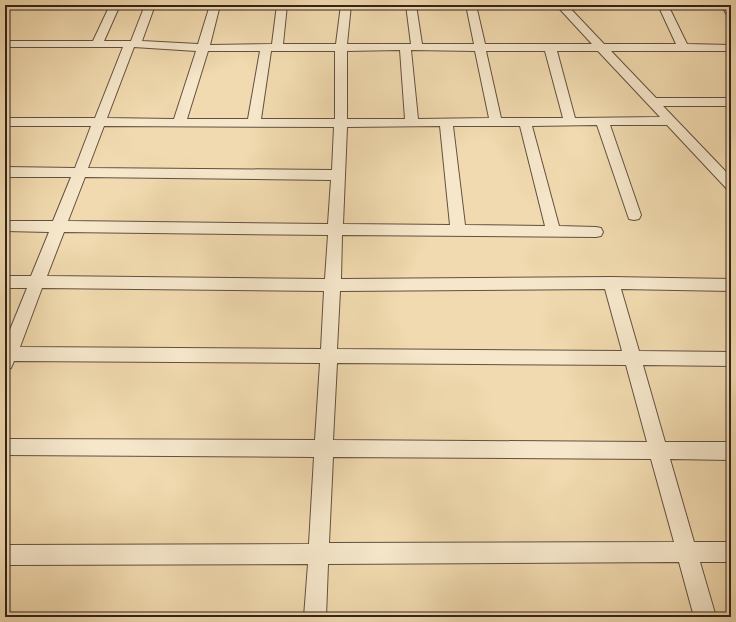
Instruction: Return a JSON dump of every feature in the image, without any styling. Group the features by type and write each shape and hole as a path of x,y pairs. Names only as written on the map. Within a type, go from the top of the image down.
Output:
{"street":[{"path":"97,44 115,5"},
{"path":"150,5 132,44 100,122 6,357 329,356 731,359"},
{"path":"179,123 215,5"},
{"path":"254,123 282,5"},
{"path":"315,617 341,123 341,47 346,5"},
{"path":"411,5 412,122"},
{"path":"471,5 496,122"},
{"path":"561,5 731,185"},
{"path":"663,5 683,48"},
{"path":"726,5 731,13"},
{"path":"5,44 132,44 203,48 731,48"},
{"path":"550,47 570,121"},
{"path":"652,102 731,102"},
{"path":"602,121 634,215"},
{"path":"5,122 341,123 671,121"},
{"path":"446,122 458,230"},
{"path":"525,122 553,231"},
{"path":"5,172 338,175"},
{"path":"5,226 596,232"},
{"path":"5,282 333,285 611,283 731,285"},
{"path":"611,283 705,617"},
{"path":"5,447 324,450 731,451"},
{"path":"5,555 731,552"}]}
